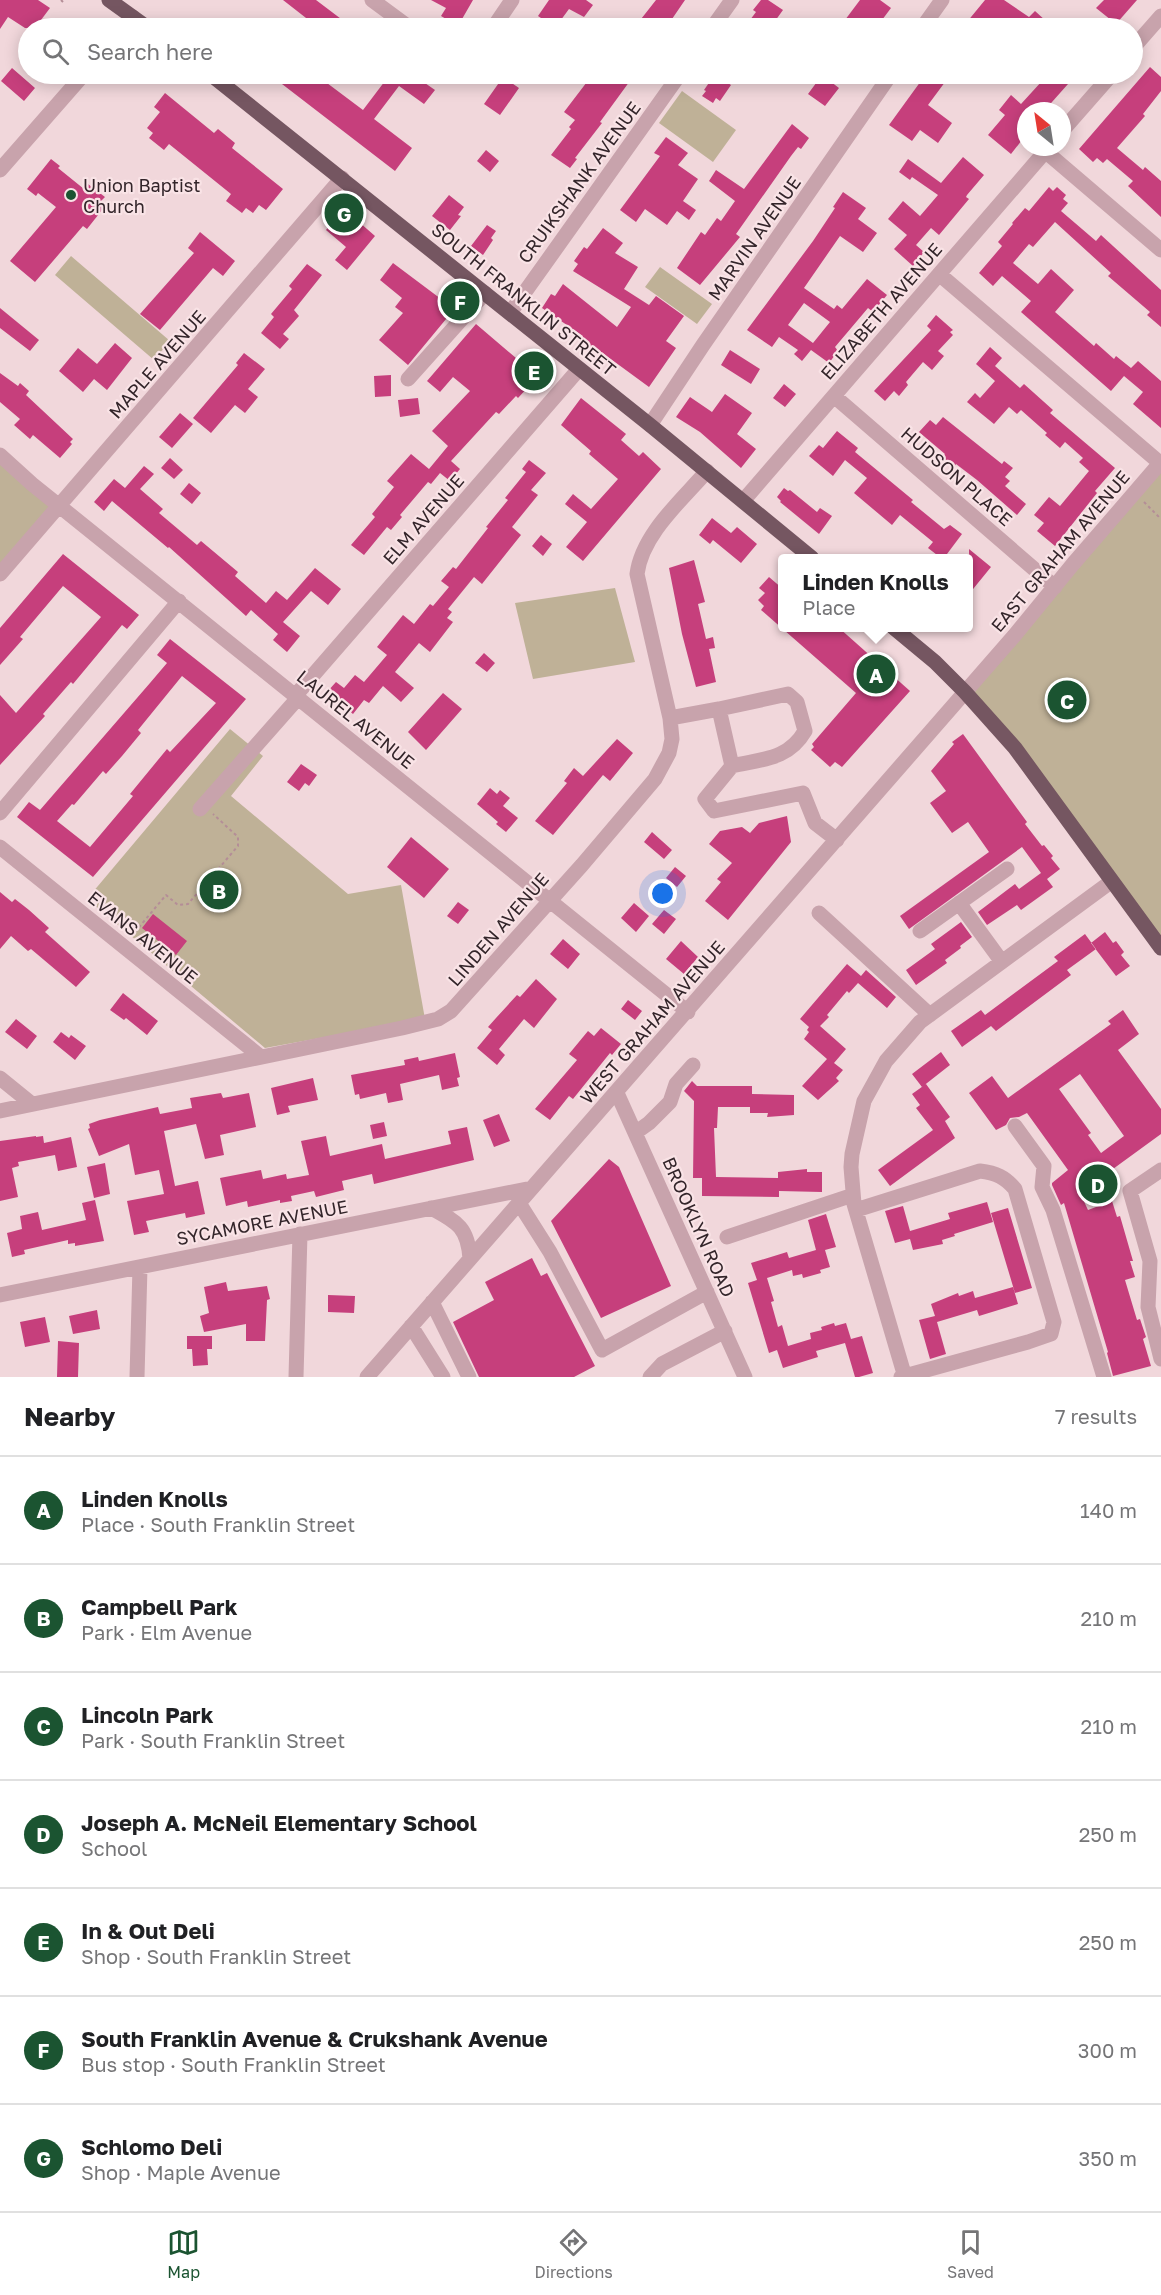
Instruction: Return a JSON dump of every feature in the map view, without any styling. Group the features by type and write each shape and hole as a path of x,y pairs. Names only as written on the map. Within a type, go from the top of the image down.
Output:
{"main road":[{"path":"109,0 124,18"},
{"name":"SOUTH FRANKLIN STREET","path":"223,84 650,425 807,554"},
{"path":"900,632 966,692 1015,748 1161,948"}],"street":[{"path":"372,0 396,18"},
{"path":"500,18 512,0"},
{"path":"719,18 732,0"},
{"path":"929,18 942,0"},
{"path":"1143,40 1158,27"},
{"path":"0,170 75,84"},
{"name":"CRUIKSHANK AVENUE","path":"510,313 673,84"},
{"name":"MARVIN AVENUE","path":"650,425 884,84"},
{"path":"1071,121 1103,84"},
{"name":"ELIZABETH AVENUE","path":"743,501 1041,156"},
{"path":"1055,156 1161,250"},
{"name":"MAPLE AVENUE","path":"0,574 342,178"},
{"path":"939,274 1160,463"},
{"path":"408,379 485,293"},
{"name":"ELM AVENUE","path":"202,807 579,369"},
{"name":"HUDSON PLACE","path":"834,396 1055,587"},
{"name":"LAUREL AVENUE","path":"0,455 60,506 688,1012"},
{"name":"EAST GRAHAM AVENUE","path":"966,692 1160,463"},
{"name":"LINDEN AVENUE","path":"0,1111 402,1028 438,1019 451,1011 465,998 655,779 669,753 672,739 670,718 637,574 638,565 656,530 707,471"},
{"path":"0,813 179,602"},
{"name":"WEST GRAHAM AVENUE","path":"367,1377 966,692"},
{"path":"670,718 788,694 797,702 805,731 799,741 784,754 732,766 705,799 714,811 803,793 816,823 837,840"},
{"path":"719,709 732,766"},
{"name":"EVANS AVENUE","path":"0,847 261,1057"},
{"path":"920,931 1007,869"},
{"path":"727,1237 855,1202 980,1171 994,1172 1015,1190 1054,1322 1051,1334 904,1377 855,1202 852,1154 864,1101 886,1061 903,1040 930,1015 1112,881"},
{"path":"959,903 1002,962"},
{"path":"819,913 930,1015"},
{"path":"635,1133 650,1123 670,1102 676,1084 693,1065"},
{"path":"0,1078 32,1104"},
{"name":"BROOKLYN ROAD","path":"616,1093 746,1377"},
{"path":"1015,1126 1044,1166 1042,1187 1053,1210 1104,1377"},
{"path":"1161,1170 1130,1191 1150,1261 1148,1307 1161,1359"},
{"name":"SYCAMORE AVENUE","path":"0,1295 532,1188"},
{"path":"519,1203 603,1350 707,1292"},
{"path":"431,1208 455,1221 463,1230 469,1241 470,1259"},
{"path":"296,1377 300,1234"},
{"path":"137,1377 140,1267"},
{"path":"432,1302 469,1377"},
{"path":"411,1326 443,1377"},
{"path":"650,1377 662,1364 725,1331"}],"path":[{"path":"1134,493 1161,519"},
{"path":"135,932 166,895 178,904 188,904 238,846 238,837 202,807"}],"shaded area":[{"path":"682,91 736,130 713,162 659,123"},
{"path":"71,256 170,341 154,360 55,275"},
{"path":"660,267 712,304 697,324 645,287"},
{"path":"0,458 56,506 0,569"},
{"path":"1161,462 1161,948 965,692"},
{"path":"615,588 635,662 533,679 515,603"},
{"path":"230,729 263,756 231,796 348,894 401,885 425,1019 265,1048 87,899"}],"building":[{"path":"0,0 38,0 50,8 42,18 18,18 18,23 8,17 0,29"},
{"path":"283,0 316,0 340,18 306,18"},
{"path":"431,0 473,0 463,18 441,16 446,8"},
{"path":"549,0 586,0 593,5 584,17 569,9 562,18 538,16"},
{"path":"656,0 685,0 673,18 642,18"},
{"path":"761,0 768,0 783,10 777,18 752,18 756,12 753,10"},
{"path":"860,0 880,0 891,8 884,18 846,18"},
{"path":"985,0 1004,0 1029,17 1035,11 1043,18 970,18"},
{"path":"1104,0 1137,0 1121,18 1108,18 1096,8"},
{"path":"1150,67 1161,77 1161,91 1143,114 1145,116 1117,148 1143,170 1145,167 1161,181 1161,217 1128,186 1133,181 1107,159 1103,163 1097,158 1093,162 1079,149 1135,84 1143,84 1143,75"},
{"path":"12,68 18,73 18,84 30,84 35,88 24,101 1,81"},
{"path":"282,84 328,84 363,110 383,84 426,84 435,90 424,104 399,86 374,119 412,148 395,171"},
{"path":"498,84 513,84 519,88 500,115 484,104"},
{"path":"585,84 628,84 570,168 551,155 575,120 564,112"},
{"path":"708,84 731,85 720,101 716,98 713,103 702,96 706,91 704,90"},
{"path":"815,84 834,84 839,88 825,106 808,94"},
{"path":"919,84 944,84 928,105 952,123 938,143 920,130 912,141 889,125"},
{"path":"1039,84 1068,84 1052,102 1023,102"},
{"path":"165,93 214,133 218,129 235,143 232,148 283,189 266,210 259,205 253,213 246,208 242,213 226,201 231,194 169,144 164,150 149,138 153,133 147,128 160,112 154,107"},
{"path":"1011,95 1019,102 1017,146 1011,154 988,135 1005,115 999,110"},
{"path":"792,124 809,138 801,149 798,147 791,156 736,234 740,237 700,285 677,268 701,232 705,235 717,218 721,221 735,201 709,181 716,170 744,189"},
{"path":"666,137 688,153 678,165 698,179 683,201 696,210 689,220 677,211 667,225 645,209 636,222 620,210 660,156 654,153"},
{"path":"486,150 499,161 490,172 477,161"},
{"path":"963,157 984,175 967,195 969,199 939,235 931,228 916,245 924,252 913,266 894,249 907,235 888,219 903,201 920,216 938,195 912,177 910,180 899,172 908,159 941,183"},
{"path":"51,159 60,166 58,168 84,189 88,184 105,197 101,201 106,205 87,229 83,226 35,282 10,261 56,207 38,193 36,196 27,189"},
{"path":"1049,187 1053,191 1057,187 1066,195 1063,199 1068,203 1061,211 1096,241 1101,235 1161,290 1161,327 1147,315 1150,312 1108,276 1111,273 1055,222 1033,247 1029,244 1013,263 1038,284 1051,269 1074,290 1055,312 1094,346 1096,343 1114,359 1116,356 1131,368 1138,361 1161,381 1161,428 1133,404 1143,392 1124,376 1111,391 1021,312 1031,301 1002,276 993,286 979,273 1002,246 998,242 1012,223 1025,208 1029,211"},
{"path":"843,192 866,208 858,219 877,233 863,252 840,236 804,288 834,309 837,305 842,309 867,279 887,295 873,312 868,308 835,347 838,351 829,363 811,350 802,361 794,354 798,350 779,337 772,347 747,330 813,241 835,208 833,207","holes":["804,303 830,322 813,343 788,325"]},
{"path":"449,195 464,207 458,215 461,216 450,230 432,216"},
{"path":"343,208 375,236 347,270 335,260 346,247 326,230"},
{"path":"487,225 496,231 483,255 471,246"},
{"path":"603,228 623,243 615,253 638,267 624,289 649,305 656,296 684,316 666,341 676,348 649,387 593,346 591,349 580,340 583,336 542,308 551,294 555,296 563,284 617,327 631,307 573,271 578,264 574,261 584,247 587,249"},
{"path":"200,232 235,261 223,276 213,268 160,330 140,314 194,253 188,248"},
{"path":"393,263 441,299 443,296 456,307 408,365 379,340 403,313 395,307 402,298 380,280"},
{"path":"307,264 322,275 294,310 299,316 283,334 289,339 280,349 261,333 274,317 271,314 292,289 289,286"},
{"path":"0,308 39,340 30,351 0,328"},
{"path":"936,315 953,330 950,332 953,335 938,351 944,356 932,370 923,362 906,382 908,385 899,396 894,391 885,401 874,391 931,330 927,326"},
{"path":"476,324 516,358 520,355 542,372 518,398 516,396 499,414 496,412 451,461 460,469 450,481 440,473 431,484 428,482 400,515 402,517 391,530 387,527 364,555 351,545 375,517 372,514 394,487 387,481 411,454 429,469 448,446 432,431 470,391 453,377 440,392 427,381"},
{"path":"115,343 132,358 107,390 94,379 83,392 59,371 78,348 97,364"},
{"path":"990,347 1002,358 995,366 1020,388 1024,384 1053,410 1050,413 1115,468 1095,491 1097,493 1055,546 1037,531 1044,523 1034,515 1049,497 1060,506 1089,471 1079,462 1083,458 1065,442 1060,448 1021,410 1017,414 1009,407 994,424 967,402 975,393 980,398 995,381 976,364"},
{"path":"730,350 760,369 751,384 721,365"},
{"path":"244,353 265,369 248,389 258,397 245,413 235,405 211,433 193,418 238,365 236,363"},
{"path":"0,373 18,386 20,383 29,391 26,395 73,439 70,442 72,444 60,458 33,435 30,439 14,425 20,419 0,402"},
{"path":"391,375 391,396 375,397 374,376"},
{"path":"784,384 796,394 785,407 773,398"},
{"path":"725,394 752,413 737,434 756,449 741,468 700,432 676,417 690,397 712,412"},
{"path":"418,398 420,414 400,417 398,400"},
{"path":"581,398 626,434 621,440 639,456 643,452 661,469 583,561 566,547 587,522 565,504 573,494 591,509 618,479 561,425"},
{"path":"180,413 193,424 172,448 159,437"},
{"path":"943,417 1002,464 1004,461 1013,468 1005,477 1010,481 1005,486 1026,504 1017,515 977,480 956,464 954,467 942,457 945,454 919,432 930,420 936,425"},
{"path":"837,431 858,448 855,452 913,500 911,502 944,529 950,525 962,534 947,554 936,554 928,548 933,542 900,515 892,525 854,493 867,478 845,460 833,476 809,456 819,445 823,448"},
{"path":"170,458 183,470 174,479 161,468"},
{"path":"529,460 546,473 531,490 538,495 512,527 521,535 482,584 474,577 448,609 452,612 447,618 453,622 430,652 419,643 395,672 414,688 401,702 383,686 369,703 364,700 353,714 327,692 336,682 344,688 355,675 364,682 387,655 377,647 403,615 414,624 430,604 433,606 449,587 441,581 453,567 456,569 488,528 486,527 508,500 505,498 526,472 522,469"},
{"path":"144,466 154,474 140,489 163,509 159,513 197,545 201,541 238,572 235,576 266,603 276,591 287,600 315,568 341,589 328,605 311,591 283,622 300,636 287,652 273,640 278,634 251,610 246,616 169,547 112,501 104,511 94,502 114,479 125,488"},
{"path":"189,483 201,493 192,504 180,494"},
{"path":"784,488 790,490 817,512 820,508 832,516 819,534 780,502 777,497"},
{"path":"712,518 731,533 737,527 757,544 741,563 713,540 710,544 699,535"},
{"path":"541,535 552,544 543,556 532,546"},
{"path":"969,549 991,567 973,589 973,554 969,554"},
{"path":"63,554 139,615 127,629 122,625 73,684 71,682 43,714 45,716 0,765 0,695 16,713 101,617 63,586 20,637 23,639 0,665 0,628"},
{"path":"694,560 705,602 698,604 706,639 713,637 715,648 709,649 716,682 696,687 682,634 669,568"},
{"path":"769,577 778,585 778,625 761,610 764,606 758,600 765,593 759,588"},
{"path":"786,632 844,632 910,691 842,767 835,762 830,767 811,750 814,747 812,744 856,693"},
{"path":"170,639 246,699 93,877 17,817 29,802 40,810 150,683 167,663 157,655","holes":["182,676 216,703 170,752 167,749 130,794 133,796 90,847 57,821 103,771 106,774 122,756 141,733 138,730"]},
{"path":"484,653 495,663 487,672 475,663"},
{"path":"443,693 462,709 426,750 408,732"},
{"path":"963,734 1027,822 1025,824 1053,856 1051,858 1060,869 1047,879 1053,887 1021,910 1017,905 987,925 978,912 1015,884 1019,889 1041,873 1022,847 909,929 900,916 989,852 968,822 952,833 930,803 946,791 931,771 954,744 952,742"},
{"path":"617,739 633,753 610,781 603,775 553,835 535,821 567,783 564,781 574,768 583,776"},
{"path":"301,764 317,775 309,786 305,783 299,791 287,782"},
{"path":"490,788 497,794 500,790 510,798 503,806 518,818 506,832 477,804"},
{"path":"787,816 791,842 728,920 705,901 721,882 717,879 732,863 709,844 720,831 742,827 750,833 759,823"},
{"path":"652,832 672,850 664,859 644,842"},
{"path":"411,837 449,869 424,898 387,867"},
{"path":"675,867 686,876 677,887 666,878"},
{"path":"0,892 12,902 15,899 29,910 49,928 45,932 90,972 76,987 31,949 28,951 11,936 0,949"},
{"path":"458,902 469,910 458,924 447,916"},
{"path":"634,903 649,916 636,932 621,918"},
{"path":"664,910 676,919 664,934 652,924"},
{"path":"153,914 187,941 176,955 142,928"},
{"path":"961,922 972,937 945,960 947,963 916,985 906,970 935,949 931,944"},
{"path":"1105,932 1113,943 1116,941 1124,952 1121,955 1130,966 1116,976 1091,943"},
{"path":"1085,934 1096,949 1067,970 1071,975 996,1031 991,1026 962,1047 951,1031 981,1010 985,1015 1058,961 1054,957"},
{"path":"563,939 580,954 568,969 550,954"},
{"path":"681,941 698,957 684,974 666,959"},
{"path":"847,964 861,976 866,970 896,997 887,1008 858,983 849,993 847,991 827,1015 829,1017 820,1026 846,1049 834,1063 843,1070 836,1078 839,1081 818,1100 802,1086 827,1059 804,1039 809,1032 807,1030 809,1027 800,1019"},
{"path":"536,979 557,999 534,1028 524,1019 499,1049 505,1055 497,1065 477,1048 492,1030 488,1027 517,995 520,997"},
{"path":"123,993 158,1021 147,1035 126,1018 124,1020 110,1010"},
{"path":"628,1000 642,1011 635,1020 621,1009"},
{"path":"1123,1010 1139,1034 1118,1050 1161,1109 1161,1134 1080,1193 1088,1210 1112,1201 1117,1217 1120,1216 1133,1261 1130,1261 1135,1277 1125,1280 1137,1320 1140,1319 1146,1337 1143,1339 1151,1366 1113,1376 1064,1203 1061,1205 1052,1185 1068,1170 1027,1113 1010,1118 1006,1125 996,1130 969,1093 992,1076 1008,1098 1111,1024 1108,1021","holes":["1080,1074 1124,1136 1101,1153 1088,1135 1091,1133 1059,1089"]},
{"path":"16,1019 37,1036 27,1049 5,1032"},
{"path":"601,1028 621,1044 612,1055 610,1053 573,1099 569,1096 550,1120 535,1109 577,1060 569,1054 588,1031 594,1036"},
{"path":"61,1032 69,1038 71,1035 86,1046 75,1060 53,1042"},
{"path":"941,1052 950,1065 922,1087 912,1074"},
{"path":"455,1053 460,1077 457,1078 459,1086 442,1090 439,1075 400,1084 403,1100 388,1103 386,1093 360,1099 359,1094 355,1095 351,1075 405,1065 404,1060 418,1057 419,1061"},
{"path":"313,1078 318,1100 288,1106 290,1112 277,1115 271,1088"},
{"path":"692,1081 697,1086 752,1086 752,1094 794,1095 794,1115 767,1117 768,1113 750,1113 750,1107 718,1107 717,1128 714,1128 716,1177 778,1178 778,1172 807,1169 807,1172 822,1172 822,1192 779,1191 779,1197 702,1196 702,1178 693,1178 694,1101 684,1091"},
{"path":"926,1084 950,1117 945,1121 955,1138 890,1186 878,1170 933,1130 916,1108 920,1105 912,1094"},
{"path":"221,1093 223,1098 249,1093 256,1127 220,1135 224,1155 205,1159 196,1124 164,1131 175,1186 198,1181 205,1214 186,1218 185,1213 146,1221 149,1232 134,1235 127,1201 164,1194 159,1170 135,1175 129,1144 99,1156 88,1129 89,1124 158,1107 160,1114 192,1108 190,1098"},
{"path":"499,1114 510,1141 494,1147 483,1120"},
{"path":"384,1122 387,1136 373,1139 370,1125"},
{"path":"467,1127 474,1160 374,1184 372,1174 342,1181 344,1190 316,1197 314,1191 291,1196 292,1201 280,1203 280,1200 248,1207 247,1201 226,1206 220,1178 261,1170 263,1179 286,1174 287,1179 309,1175 301,1141 326,1136 330,1156 382,1144 385,1159 451,1144 448,1131"},
{"path":"43,1136 44,1143 71,1137 77,1167 58,1171 55,1155 18,1162 19,1166 12,1168 18,1197 0,1201 0,1141"},
{"path":"609,1159 619,1167 671,1286 601,1318 551,1221"},
{"path":"105,1163 110,1194 94,1198 87,1167"},
{"path":"95,1200 104,1241 75,1246 75,1243 68,1244 68,1240 24,1250 25,1254 12,1257 7,1233 22,1229 20,1216 38,1212 42,1230 86,1220 82,1203"},
{"path":"987,1202 993,1222 954,1234 955,1236 942,1240 943,1244 913,1250 910,1239 895,1243 885,1211 903,1206 910,1231 950,1219 948,1213"},
{"path":"1008,1208 1032,1288 1015,1293 991,1213"},
{"path":"826,1214 836,1247 825,1250 830,1267 820,1270 821,1273 803,1278 802,1274 793,1276 792,1270 767,1278 774,1301 771,1302 778,1327 782,1325 788,1346 811,1339 810,1333 822,1330 821,1327 834,1323 835,1326 846,1323 851,1339 862,1336 873,1373 859,1377 855,1377 845,1343 816,1351 818,1357 783,1368 777,1350 769,1353 748,1283 757,1280 751,1263 787,1252 789,1258 816,1250 808,1220"},
{"path":"532,1258 541,1276 547,1273 595,1366 574,1377 479,1377 453,1322 494,1300 485,1282"},
{"path":"226,1282 228,1291 267,1286 270,1299 267,1300 265,1341 246,1341 246,1324 204,1332 200,1316 209,1313 204,1287"},
{"path":"1013,1287 1018,1304 979,1316 977,1310 937,1322 946,1354 930,1359 919,1320 935,1316 931,1304 958,1293 959,1296 973,1291 975,1298"},
{"path":"328,1295 355,1296 354,1313 328,1312"},
{"path":"97,1310 100,1329 73,1334 69,1316"},
{"path":"45,1317 50,1342 25,1347 20,1322"},
{"path":"187,1336 212,1336 212,1349 207,1349 208,1365 193,1366 192,1349 187,1349"},
{"path":"58,1341 79,1343 78,1377 57,1377"}],"place":[{"name":"Union Baptist Church","path":"71,195"},
{"name":"Schlomo Deli","path":"344,213"},
{"name":"South Franklin Avenue & Crukshank Avenue","path":"460,301"},
{"name":"In & Out Deli","path":"534,371"},
{"name":"Linden Knolls","path":"876,674"},
{"name":"Lincoln Park","path":"1067,700"},
{"name":"Campbell Park","path":"219,890"},
{"name":"Joseph A. McNeil Elementary School","path":"1098,1184"}]}
